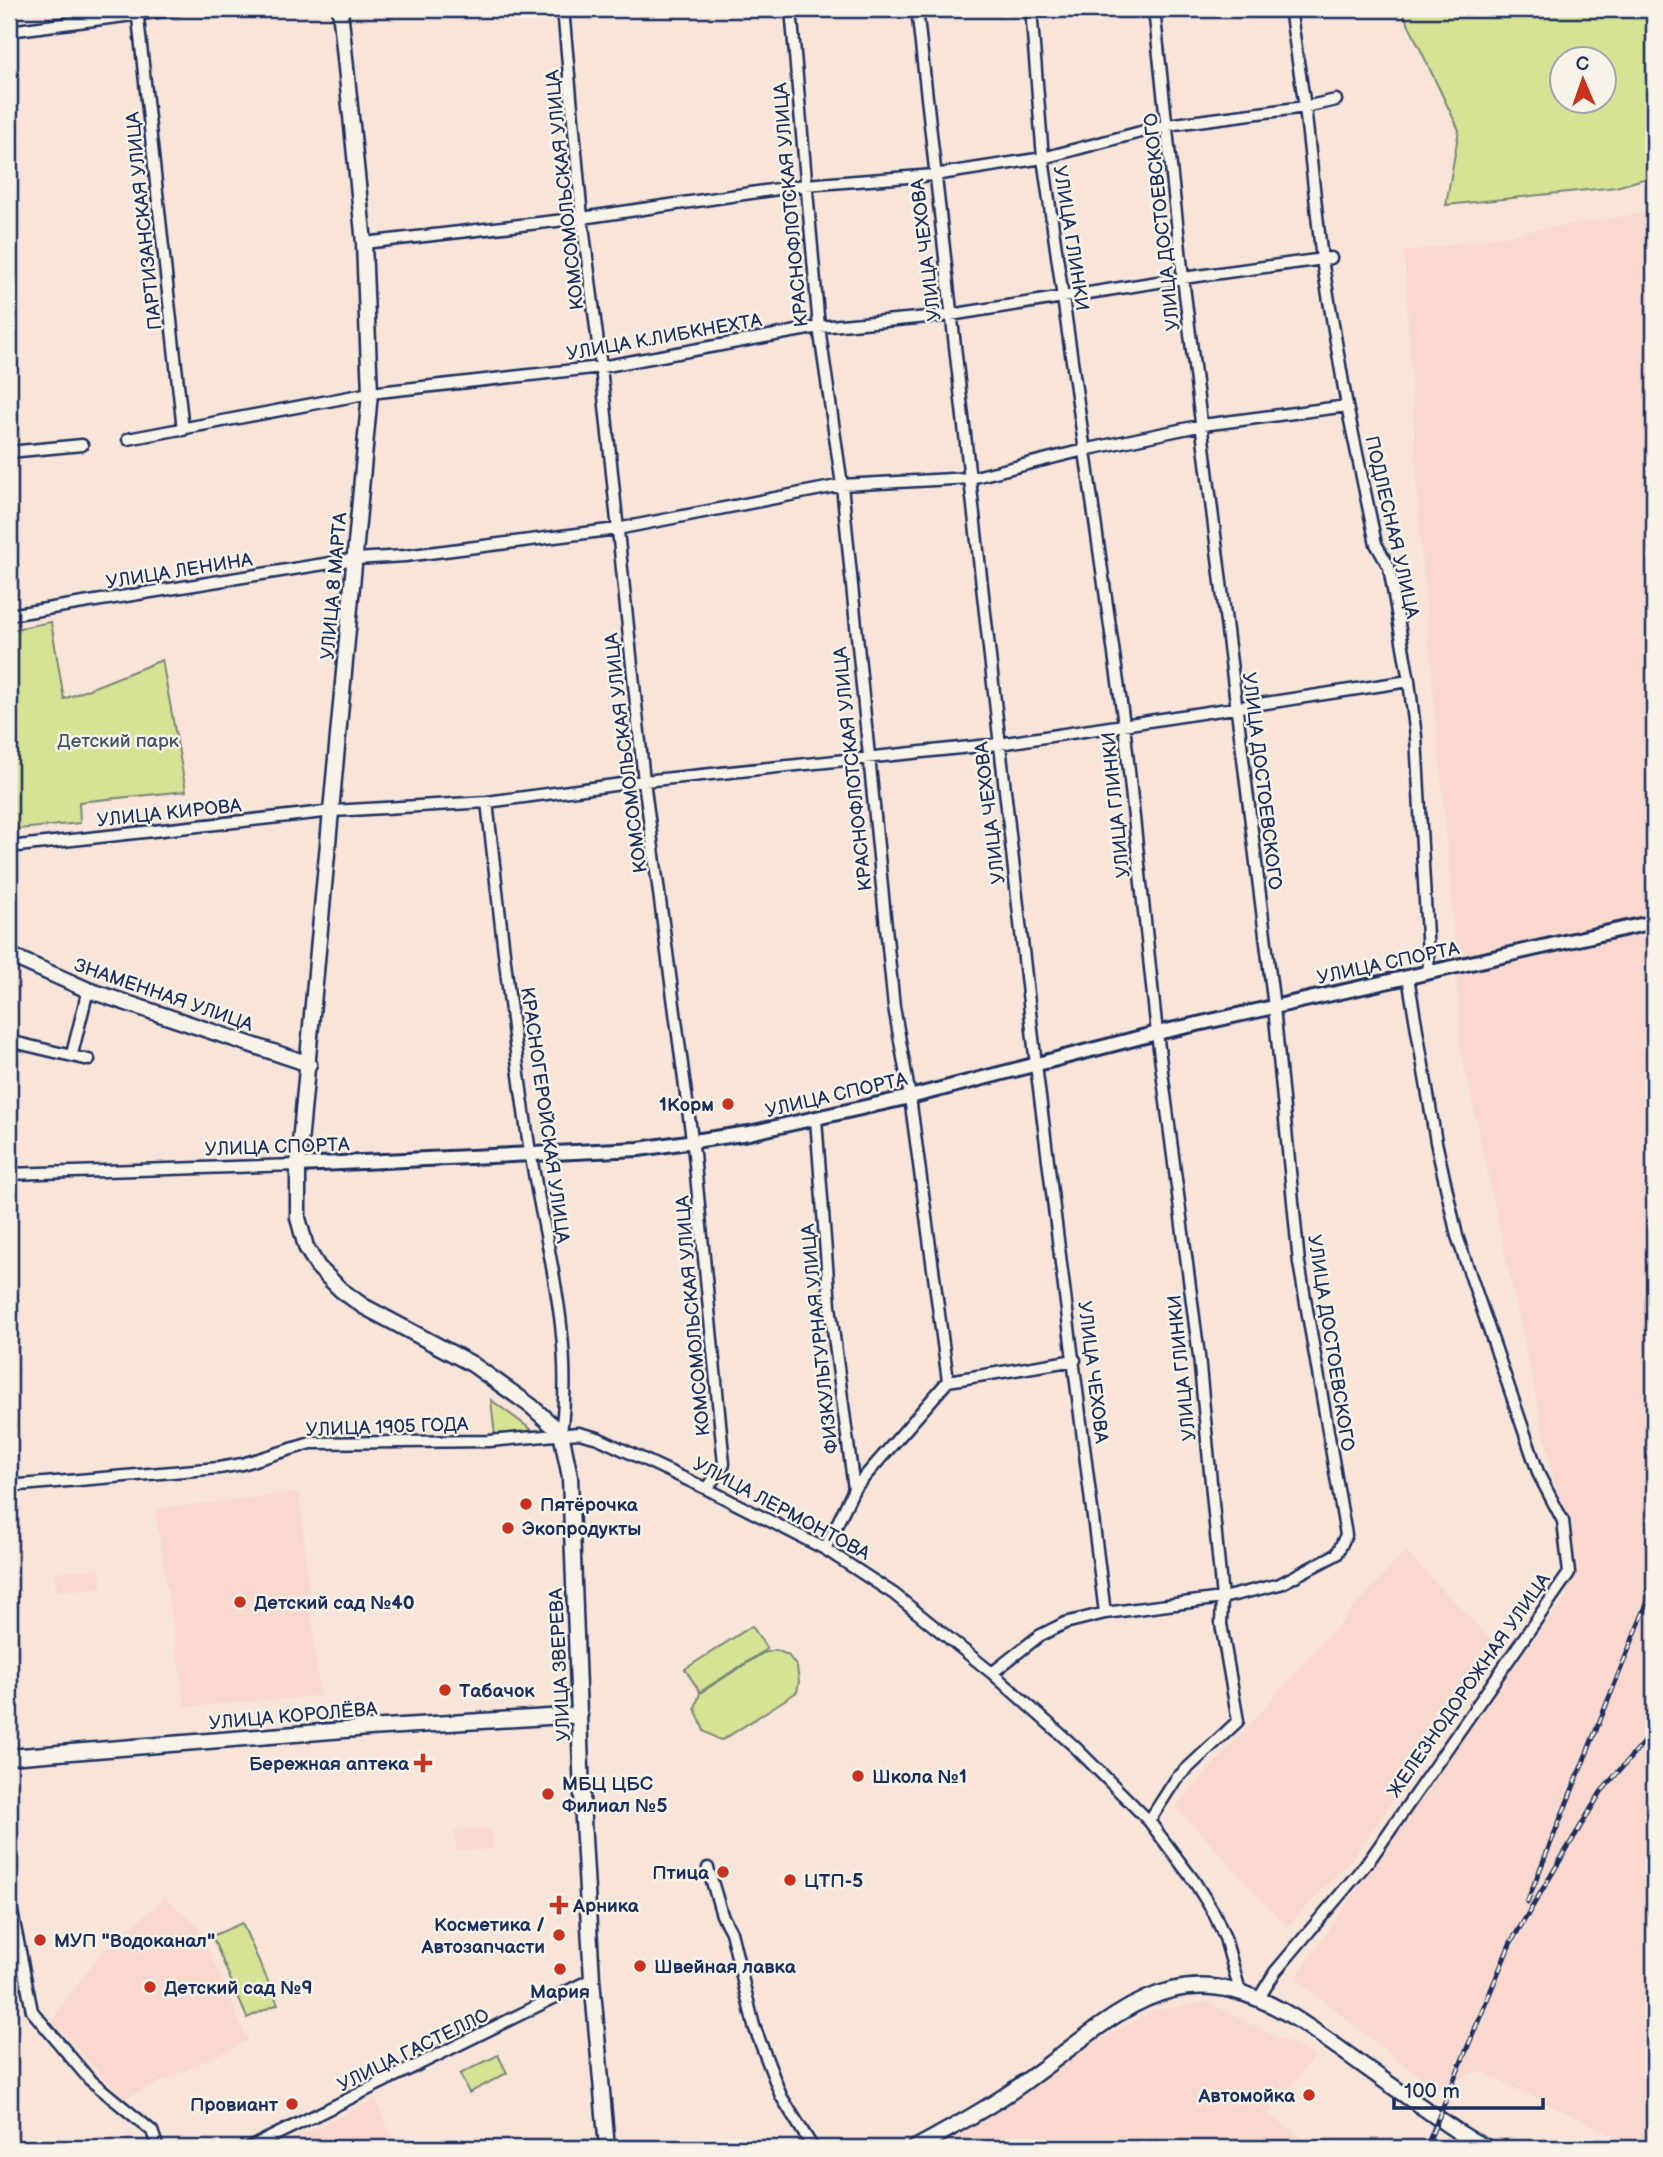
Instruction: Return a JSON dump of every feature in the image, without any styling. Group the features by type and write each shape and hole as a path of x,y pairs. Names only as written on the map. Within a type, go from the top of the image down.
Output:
{"main road":[{"name":"УЛИЦА 8 МАРТА","path":"298,1165 370,393 365,243 340,9"},
{"name":"ЗНАМЕННАЯ УЛИЦА","path":"9,955 88,990 309,1065"},
{"path":"298,1165 298,1217 306,1247 318,1267 341,1290 508,1387 561,1433"},
{"name":"УЛИЦА ЗВЕРЕВА","path":"561,1433 570,1476 592,1979 607,2148"},
{"name":"УЛИЦА КОРОЛЁВА","path":"9,1757 404,1725 580,1715"},
{"path":"915,2148 1012,2091 1091,2029 1140,2000 1193,1987 1220,1986 1259,1998 1305,2024 1439,2119 1488,2148"}],"street":[{"path":"9,31 137,12 179,9"},
{"name":"КОМСОМОЛЬСКАЯ УЛИЦА","path":"563,9 582,218 601,368 644,781 692,1142 723,1464 707,1489"},
{"name":"КРАСНОФЛОТСКАЯ УЛИЦА","path":"791,9 819,327 842,485 894,1007 910,1097 948,1381"},
{"name":"УЛИЦА ЧЕХОВА","path":"917,9 1036,1065 1105,1613"},
{"name":"УЛИЦА ГЛИНКИ","path":"1031,9 1043,158 1124,724 1157,1033 1199,1356 1222,1598 1221,1624 1238,1721 1176,1779 1149,1821"},
{"name":"УЛИЦА ДОСТОЕВСКОГО","path":"1154,9 1183,278 1274,1007 1299,1263 1346,1535 1337,1554 1280,1584 1222,1598"},
{"name":"ПОДЛЕСНАЯ УЛИЦА","path":"1290,9 1347,406 1376,544 1389,567 1409,681 1416,737 1429,973"},
{"name":"ПАРТИЗАНСКАЯ УЛИЦА","path":"137,12 183,430"},
{"path":"365,243 582,218 805,185 934,175 1043,158 1167,125 1305,107 1336,100"},
{"name":"УЛИЦА К.ЛИБКНЕХТА","path":"128,439 370,393 601,368 819,327 950,315 1183,278 1326,259"},
{"name":"УЛИЦА ЛЕНИНА","path":"9,615 355,559 405,556 617,529 842,485 971,478 1084,450 1203,425 1347,406"},
{"path":"9,452 82,445"},
{"name":"УЛИЦА КИРОВА","path":"9,847 333,811 487,802 644,781 999,744 1409,681"},
{"name":"КРАСНОГЕРОЙСКАЯ УЛИЦА","path":"487,802 531,1155 544,1218 564,1348 564,1408 561,1433"},
{"name":"УЛИЦА СПОРТА","path":"9,1174 531,1155 692,1142 816,1119 1157,1033 1654,922"},
{"name":"ЖЕЛЕЗНОДОРОЖНАЯ УЛИЦА","path":"1259,1998 1275,1972 1371,1858 1569,1573 1563,1521 1539,1475 1457,1236 1436,1142 1408,977"},
{"path":"72,1054 88,990"},
{"path":"9,1041 89,1060"},
{"name":"ФИЗКУЛЬТУРНАЯ УЛИЦА","path":"816,1119 830,1306 854,1489"},
{"path":"825,1549 854,1489 948,1381 1075,1360"},
{"name":"УЛИЦА ЛЕРМОНТОВА","path":"561,1433 598,1438 825,1549 894,1594 992,1673 1075,1747 1149,1821 1194,1881 1214,1913 1225,1938 1240,1991"},
{"name":"УЛИЦА 1905 ГОДА","path":"9,1486 219,1468 242,1464 311,1443 489,1441 561,1433"},
{"path":"992,1673 1038,1636 1065,1623 1105,1613 1222,1598"},
{"path":"708,1868 722,1915 731,1932 754,2026 781,2096 813,2148"},
{"path":"9,1897 32,2011 89,2079 152,2131 158,2148"},
{"name":"УЛИЦА ГАСТЕЛЛО","path":"249,2148 592,1979"}],"shaded area":[{"path":"1654,211 1654,2148 1640,2148 1479,2071 1434,2089 1295,1978 1511,1669 1567,1595 1563,1521 1461,1051 1450,878 1419,527 1404,252"},
{"name":"Детский сад №40","path":"299,1492 320,1696 185,1707 155,1509"},
{"path":"1405,1551 1499,1648 1356,1854 1287,1927 1176,1806"},
{"path":"100,1569 101,1588 57,1591 55,1572"},
{"path":"492,1829 493,1849 456,1851 455,1830"},
{"name":"Детский сад №9","path":"165,1898 198,1926 248,2041 124,2099 51,2021 100,1953"},
{"path":"1208,2002 1315,2056 1268,2114 1316,2148 929,2148 1077,2053 1153,2010"},
{"path":"375,2099 397,2148 274,2148"}],"green space":[{"path":"1401,9 1654,9 1654,176 1616,187 1446,205 1459,130"},
{"name":"Детский парк","path":"51,622 64,699 162,660 186,791 79,802 80,823 9,830 9,630"},
{"path":"491,1400 536,1433 495,1436"},
{"path":"752,1626 767,1649 700,1692 685,1669"},
{"path":"776,1650 788,1655 797,1667 797,1692 724,1739 720,1740 704,1731 695,1708 700,1693 763,1653"},
{"path":"242,1923 278,2004 247,2018 212,1936"},
{"path":"498,2055 507,2073 469,2093 460,2074"}],"railway":[{"path":"1527,1902 1654,1586"},
{"path":"1426,2148 1510,1944 1601,1792 1654,1730"}],"place":[{"name":"1Корм","path":"728,1104"},
{"name":"Пятёрочка","path":"526,1504"},
{"name":"Экопродукты","path":"508,1528"},
{"name":"Детский сад №40","path":"240,1602"},
{"name":"Табачок","path":"445,1690"},
{"name":"Бережная аптека","path":"423,1763"},
{"name":"Школа №1","path":"858,1776"},
{"name":"МБЦ ЦБС Филиал №5","path":"548,1794"},
{"name":"Птица","path":"723,1872"},
{"name":"ЦТП-5","path":"790,1880"},
{"name":"Арника","path":"559,1905"},
{"name":"Косметика / Автозапчасти","path":"559,1935"},
{"name":"МУП \"Водоканал\"","path":"40,1940"},
{"name":"Швейная лавка","path":"640,1966"},
{"name":"Мария","path":"560,1969"},
{"name":"Детский сад №9","path":"150,1987"},
{"name":"Автомойка","path":"1309,2095"},
{"name":"Провиант","path":"292,2104"}]}
